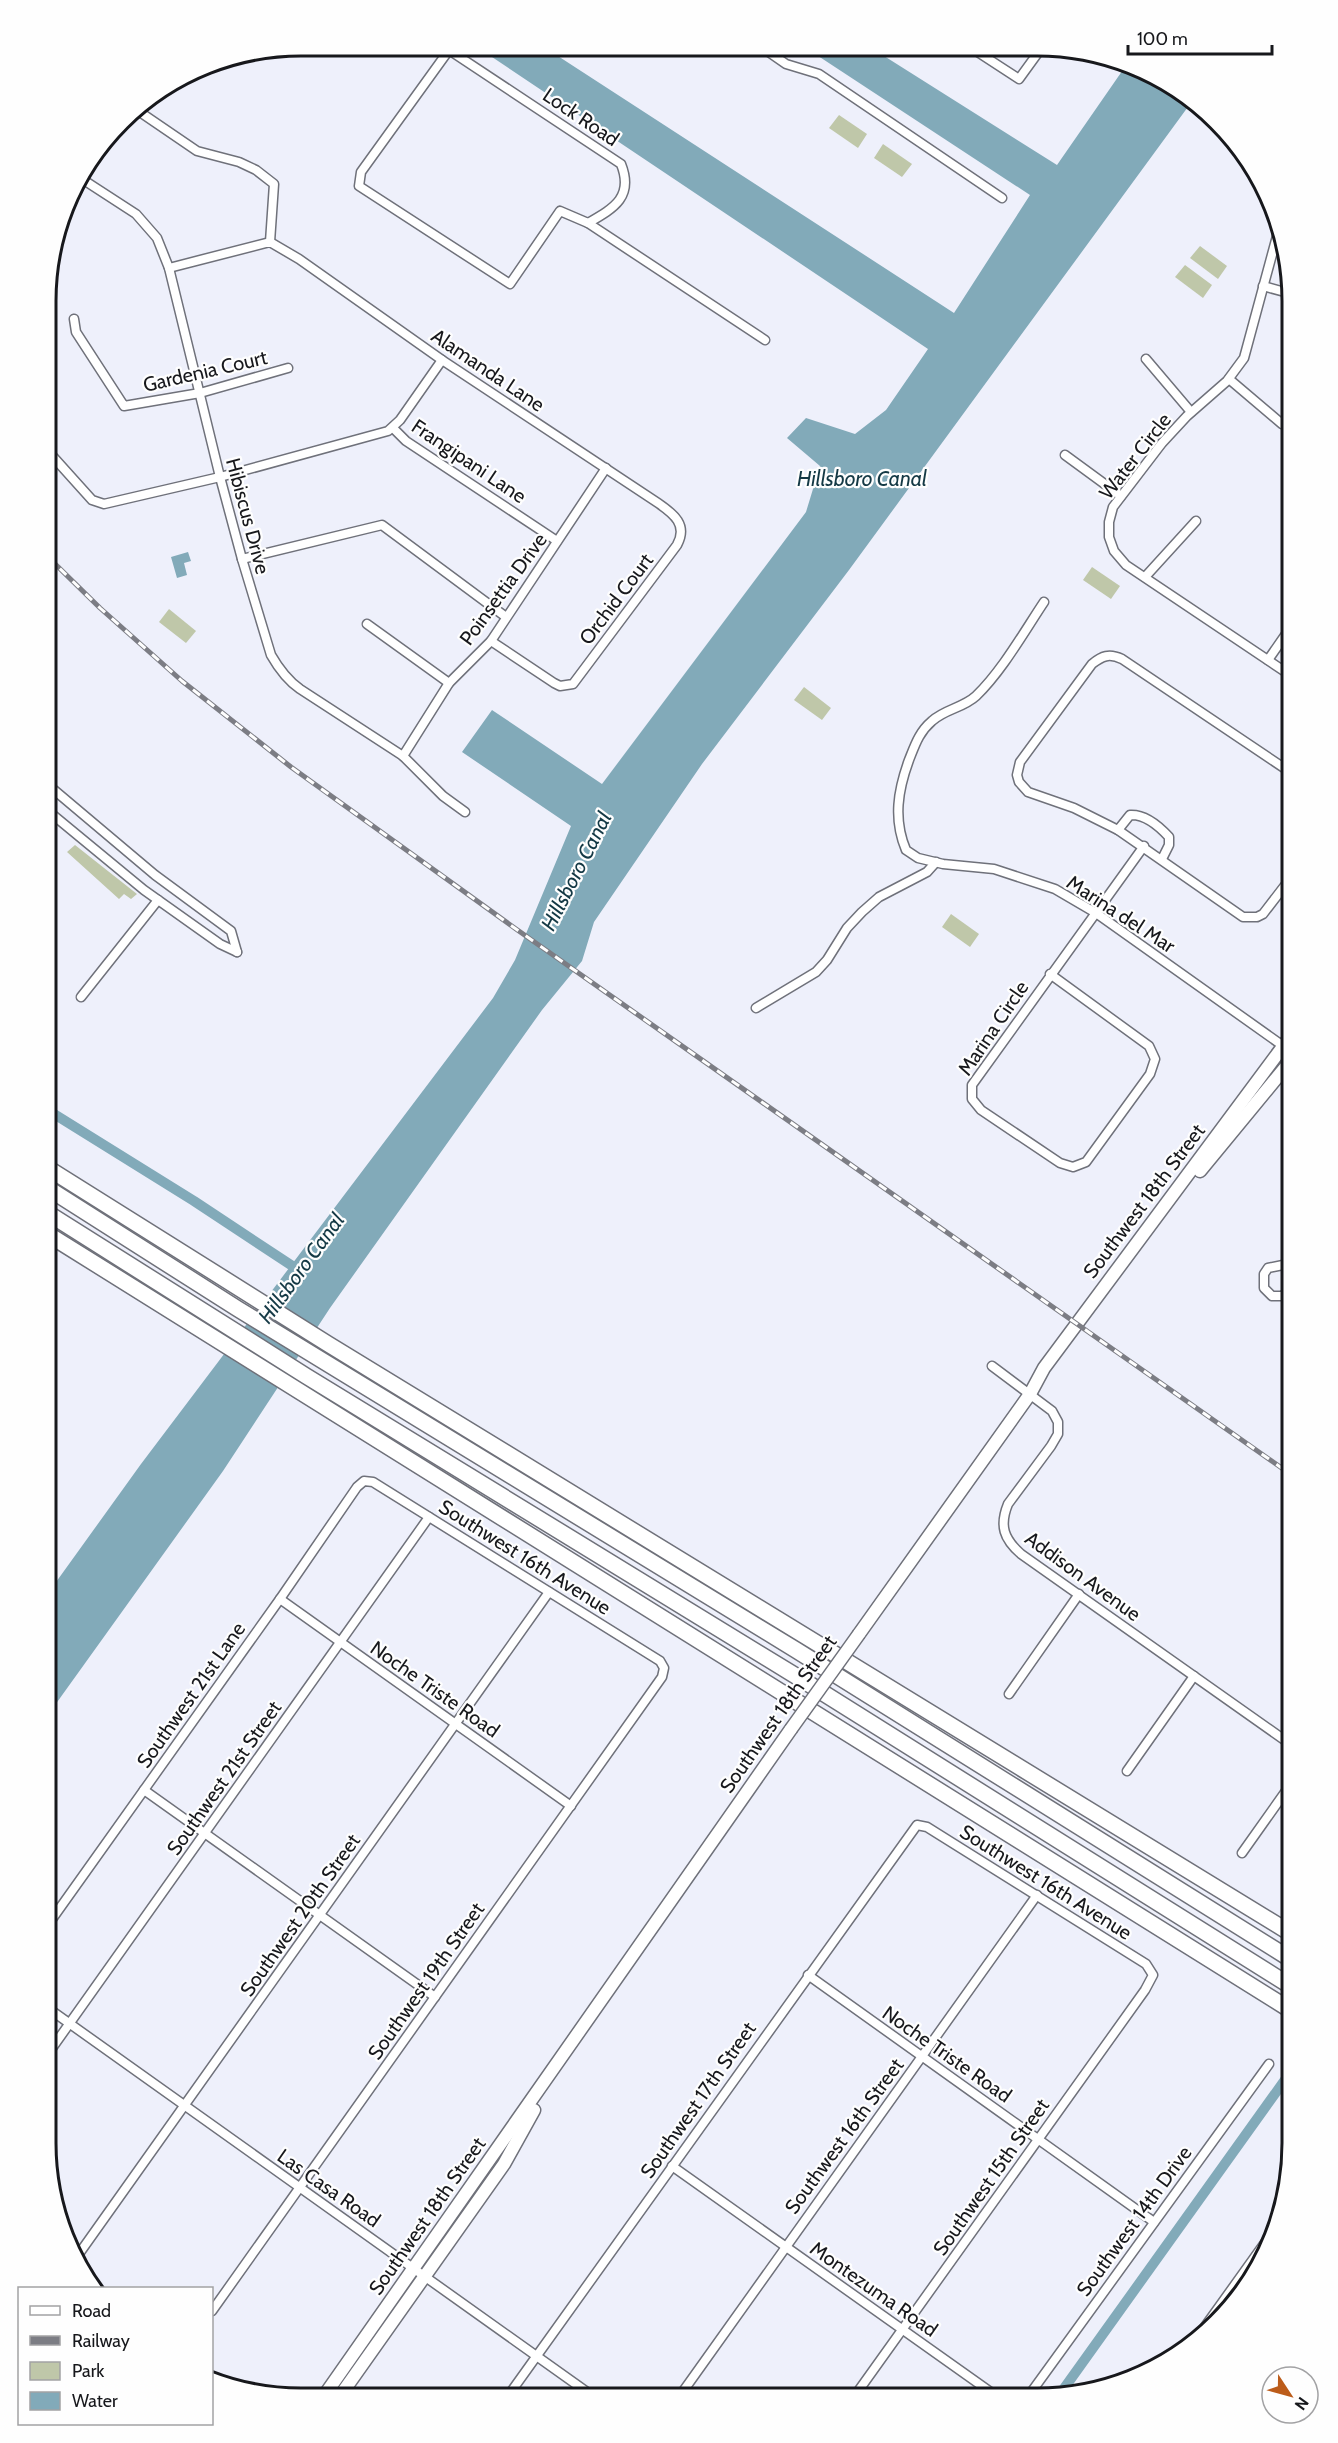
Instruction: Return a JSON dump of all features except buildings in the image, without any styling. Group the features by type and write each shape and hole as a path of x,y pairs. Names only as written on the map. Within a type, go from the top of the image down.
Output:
{"highway":[{"path":"56,1173 328,1344 1282,1927"},
{"path":"56,1192 238,1309 796,1650 1282,1953"},
{"path":"56,1218 226,1327 818,1689 1282,1980"},
{"path":"56,1239 1282,2005"}],"main road":[{"name":"Southwest 18th Street","path":"330,2388 562,2059 605,1992 1030,1394 1044,1368 1282,1058"},
{"name":"Southwest 18th Street","path":"1030,1394 1052,1371 1204,1166 1282,1071"},
{"name":"Southwest 18th Street","path":"346,2388 504,2164 562,2059"}],"street":[{"path":"445,56 362,172 359,186 510,284 560,211 588,223 765,340"},
{"name":"Lock Road","path":"463,56 621,164 627,178 624,192 612,209 588,223"},
{"path":"774,56 786,64 819,74 1002,198"},
{"path":"984,56 1019,79 1036,56"},
{"path":"142,114 197,151 239,162 256,170 274,184 270,242 169,268"},
{"name":"Hibiscus Drive","path":"86,182 136,214 157,238 169,268 220,477 271,655 285,677 403,756 444,796 465,812"},
{"name":"Alamanda Lane","path":"270,242 299,259 442,360 673,513 681,525 681,531"},
{"name":"Water Circle","path":"1275,242 1248,348 1236,370 1162,443 1113,507 1109,522 1111,544 1120,560 1282,670"},
{"path":"1263,286 1282,291"},
{"name":"Gardenia Court","path":"74,319 76,332 124,406 200,393 288,368"},
{"path":"1146,359 1191,412"},
{"path":"56,460 92,500 104,504 220,477 376,436 393,428 442,360"},
{"path":"1229,379 1282,424"},
{"name":"Frangipani Lane","path":"393,428 406,441 557,541"},
{"path":"1065,455 1121,496"},
{"name":"Poinsettia Drive","path":"403,756 449,683 490,641 606,468"},
{"path":"1145,577 1196,521"},
{"path":"242,559 382,525 506,617"},
{"name":"Orchid Court","path":"490,641 554,683 560,686 573,684 677,545 681,531"},
{"name":"Marina del Mar","path":"1044,602 1008,656 976,696 937,717 922,732 914,745 899,789 898,820 906,850 918,858 976,866 1020,876 1055,889 1096,913 1282,1046"},
{"path":"367,624 449,683"},
{"path":"1268,660 1282,640"},
{"path":"1282,767 1115,656 1101,657 1092,664 1020,762 1017,775 1023,788 1028,792 1074,808 1118,830 1243,917 1250,918 1263,914 1282,891"},
{"path":"56,792 155,874 231,931 237,952 220,944 158,900 56,818"},
{"path":"1118,830 1130,815 1138,815 1147,819 1169,837 1169,845 1162,859"},
{"path":"1050,974 1144,846"},
{"path":"756,1008 816,972 862,912 879,897 927,872 936,862"},
{"path":"81,997 158,900"},
{"name":"Marina Circle","path":"1050,974 1149,1046 1155,1059 1150,1074 1086,1162 1073,1167 1060,1163 981,1110 975,1105 971,1092 975,1079 1050,974"},
{"path":"1282,1266 1275,1265 1268,1268 1263,1281 1264,1288 1272,1296 1282,1296"},
{"name":"Addison Avenue","path":"992,1366 1052,1411 1058,1422 1058,1434 1052,1446 1008,1504 1003,1532 1007,1540 1021,1554 1282,1738"},
{"name":"Southwest 16th Avenue","path":"364,1481 373,1482 660,1661 664,1668"},
{"name":"Southwest 21st Lane","path":"56,1914 280,1599 357,1486 364,1481"},
{"name":"Southwest 21st Street","path":"56,2043 429,1517"},
{"name":"Southwest 20th Street","path":"81,2251 549,1592"},
{"path":"1009,1694 1079,1594"},
{"name":"Noche Triste Road","path":"280,1599 571,1806"},
{"name":"Southwest 19th Street","path":"213,2311 662,1677 664,1668"},
{"path":"1127,1771 1194,1676"},
{"path":"144,1790 435,1997"},
{"path":"1242,1853 1282,1797"},
{"name":"Southwest 16th Avenue","path":"917,1825 927,1827 1146,1964 1152,1975"},
{"name":"Southwest 17th Street","path":"514,2388 917,1825"},
{"name":"Southwest 16th Street","path":"684,2388 1037,1895"},
{"name":"Noche Triste Road","path":"808,1975 1154,2222"},
{"name":"Southwest 15th Street","path":"860,2388 1145,1990 1152,1975"},
{"name":"Las Casa Road","path":"56,2014 581,2388"},
{"name":"Southwest 14th Drive","path":"1035,2388 1269,2064"},
{"name":"Montezuma Road","path":"672,2166 985,2388"},
{"path":"1218,2308 1252,2261"}],"green space":[{"path":"839,115 867,134 858,148 829,128"},
{"path":"883,144 912,164 902,177 874,158"},
{"path":"1200,246 1227,266 1218,279 1190,258"},
{"path":"1185,265 1212,285 1203,298 1175,277"},
{"path":"1092,567 1120,586 1111,599 1083,580"},
{"path":"169,609 196,631 186,643 159,622"},
{"path":"804,687 831,708 822,720 794,700"},
{"path":"75,845 137,894 131,899 124,894 119,899 67,852"},
{"path":"951,914 979,934 970,947 942,927"}],"water":[{"name":"Hillsboro Canal","path":"490,56 558,56 954,313 1030,195 818,56 884,56 1057,165 1122,71 1160,88 1188,107 849,570 702,764 594,922 582,961 542,1010 330,1308 223,1471 56,1704 56,1582 141,1464 493,998 515,960 571,826 462,752 492,710 602,784 806,512 820,466 787,438 806,418 855,434 886,410 928,349"},
{"path":"188,552 191,561 184,563 187,575 177,578 171,557"}],"waterway":[{"path":"56,1115 194,1201 303,1273"},
{"path":"1066,2385 1282,2084"}],"railway":[{"path":"56,565 100,608 182,681 291,767 516,929 1282,1468"}]}
